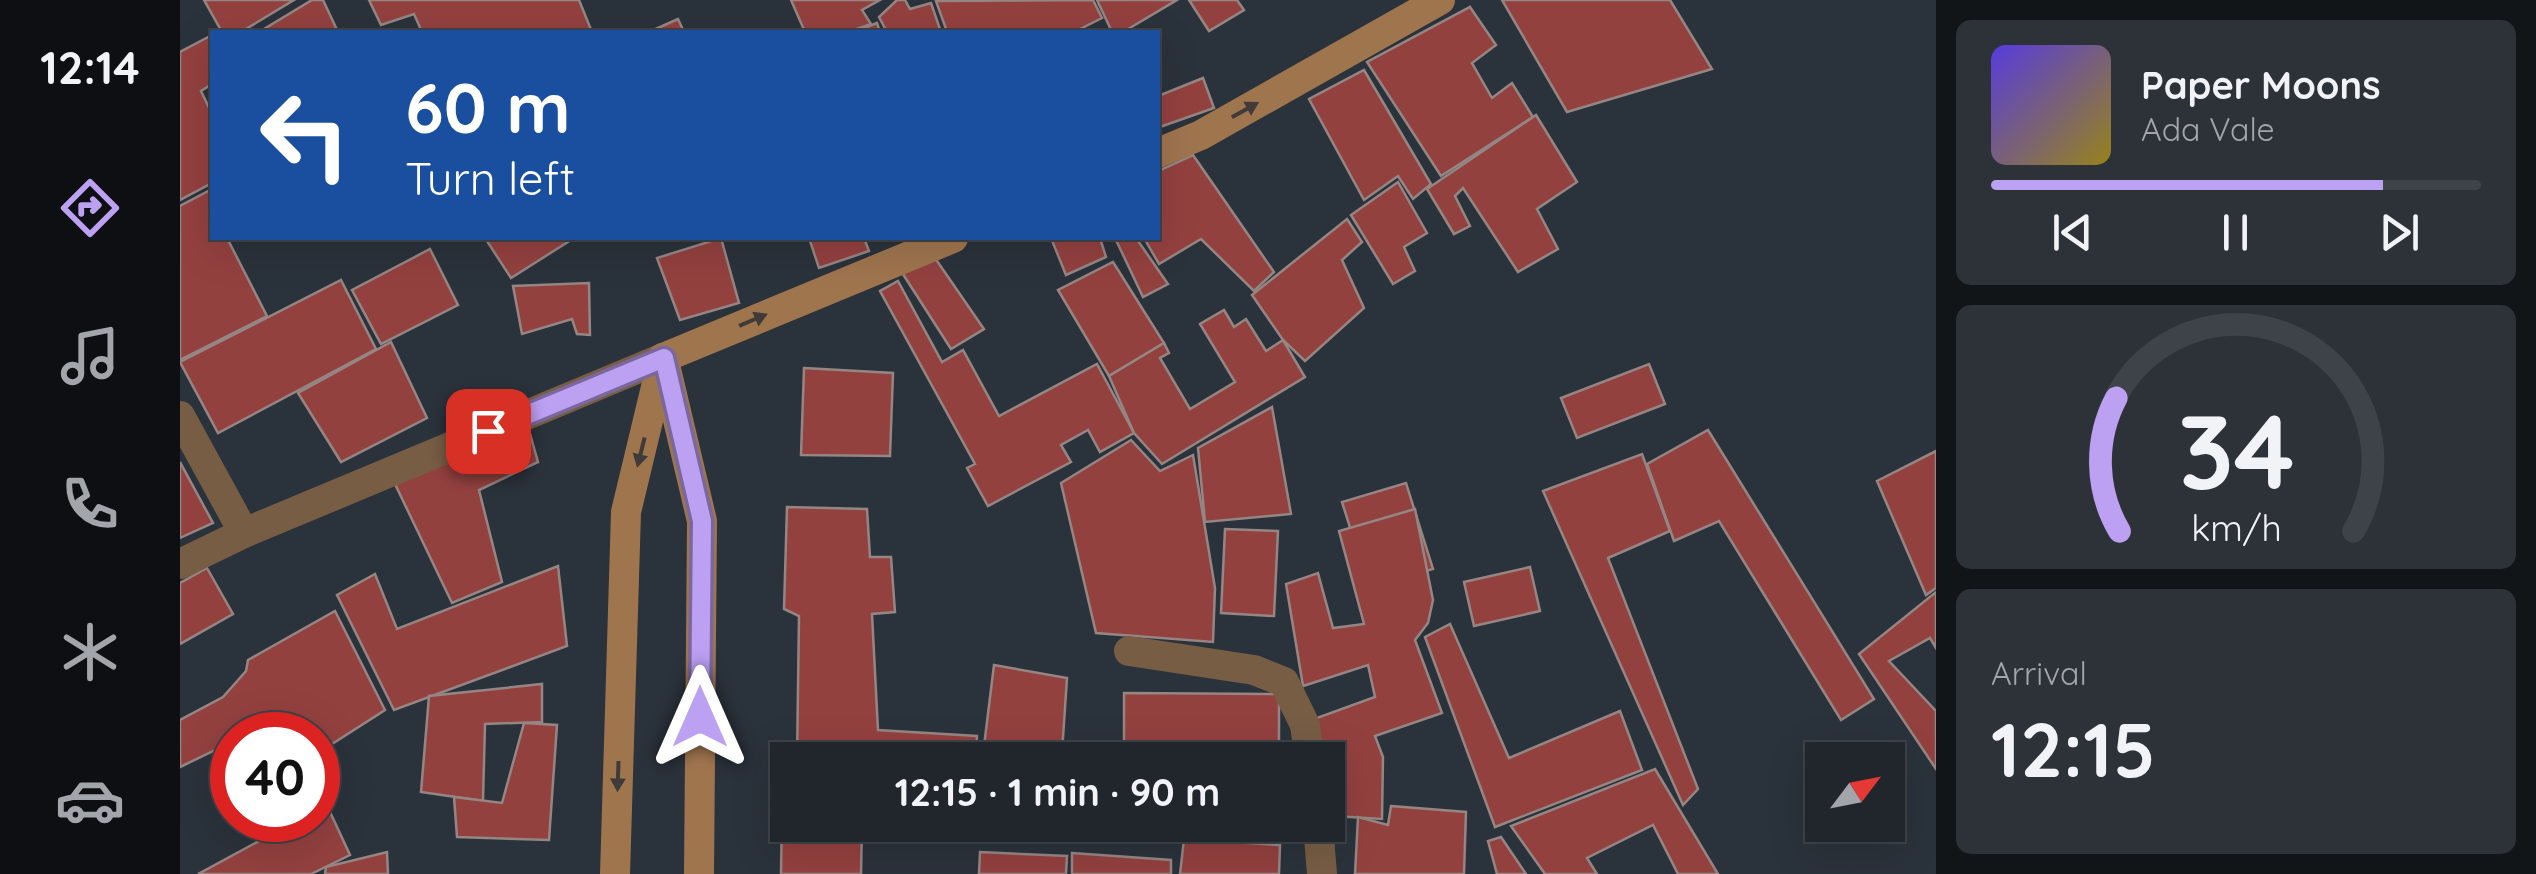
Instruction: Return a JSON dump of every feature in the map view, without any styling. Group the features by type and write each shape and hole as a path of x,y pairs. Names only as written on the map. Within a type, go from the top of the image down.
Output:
{"street":[{"path":"1160,152 1201,134 1440,0"},
{"path":"180,564 244,533 948,240"},
{"path":"615,874 626,512 664,358"},
{"path":"664,358 702,521 699,874"},
{"path":"180,416 244,533"},
{"path":"1129,651 1254,670 1284,682 1305,725 1307,742"},
{"path":"1319,842 1322,874"}],"building":[{"path":"204,0 294,0 244,30 221,30"},
{"path":"312,0 323,0 337,30 262,30"},
{"path":"369,0 579,0 591,30 421,30 414,14 381,25"},
{"path":"791,0 880,0 862,10 871,24 854,30 804,30"},
{"path":"897,0 905,0 910,9 931,3 940,30 886,30 879,17"},
{"path":"1093,0 1102,18 1078,30 946,30 936,1"},
{"path":"1097,0 1177,0 1126,30 1111,30"},
{"path":"1189,0 1237,0 1244,10 1209,31"},
{"path":"1502,0 1670,0 1712,69 1567,112"},
{"path":"1470,7 1496,45 1472,63 1492,98 1512,83 1533,117 1441,176 1367,62"},
{"path":"678,19 683,30 653,30"},
{"path":"877,23 879,30 859,30"},
{"path":"210,36 210,85 201,91 210,110 210,184 180,200 180,52"},
{"path":"1364,70 1431,184 1413,199 1398,176 1364,200 1309,99"},
{"path":"1203,78 1214,108 1160,127 1160,95"},
{"path":"1536,115 1577,182 1537,209 1558,249 1518,272 1463,188 1455,196 1470,226 1454,234 1427,189"},
{"path":"1193,155 1274,272 1254,291 1201,239 1159,264 1145,240 1160,240 1160,170"},
{"path":"1398,182 1427,233 1404,247 1415,271 1393,284 1351,215"},
{"path":"210,190 210,240 228,240 267,316 180,360 180,206"},
{"path":"1347,219 1362,242 1342,260 1364,308 1305,361 1283,340 1252,295"},
{"path":"486,240 571,240 511,278"},
{"path":"722,240 739,303 680,320 657,258"},
{"path":"810,240 865,240 869,251 819,268"},
{"path":"1052,240 1101,240 1106,257 1066,275"},
{"path":"1116,240 1137,240 1168,284 1143,297"},
{"path":"430,249 458,305 381,344 352,290"},
{"path":"935,258 984,329 951,349 901,271"},
{"path":"1113,262 1164,343 1109,376 1058,290"},
{"path":"341,280 376,349 218,433 180,362"},
{"path":"898,281 942,362 963,350 999,416 1097,364 1134,433 1100,452 1088,430 1061,445 1071,462 988,506 967,468 975,464 880,291"},
{"path":"589,283 590,335 577,334 572,319 522,334 513,286"},
{"path":"1224,310 1234,327 1246,319 1266,351 1283,340 1305,377 1162,464 1134,433 1109,376 1164,343 1169,353 1160,358 1190,409 1235,382 1200,324"},
{"path":"391,342 427,418 341,462 298,393"},
{"path":"1649,364 1665,404 1577,438 1561,398"},
{"path":"804,368 893,373 890,456 801,455"},
{"path":"1272,407 1291,514 1205,522 1198,448"},
{"path":"527,423 538,462 479,490 502,582 452,603 395,484"},
{"path":"1708,430 1874,699 1841,720 1719,521 1674,541 1647,464"},
{"path":"1131,440 1160,471 1193,455 1215,588 1213,642 1096,633 1061,483"},
{"path":"1936,451 1936,588 1926,595 1877,481"},
{"path":"1642,454 1670,531 1608,558 1698,789 1683,805 1543,491"},
{"path":"180,462 213,523 180,538"},
{"path":"1406,483 1433,569 1369,588 1342,502"},
{"path":"787,507 867,509 870,557 891,557 895,612 872,614 878,730 977,736 977,742 797,742 799,616 784,609"},
{"path":"1415,509 1433,600 1428,623 1415,640 1442,713 1375,736 1383,757 1382,819 1345,817 1345,742 1319,742 1314,719 1375,697 1368,665 1303,686 1286,584 1318,573 1333,628 1364,624 1339,531"},
{"path":"1225,529 1278,531 1274,616 1221,613"},
{"path":"558,566 567,646 394,710 337,595 375,574 397,629"},
{"path":"1530,567 1540,611 1474,626 1464,582"},
{"path":"207,568 233,614 180,644 180,583"},
{"path":"1936,592 1936,648 1930,638 1889,661 1936,711 1936,769 1859,654"},
{"path":"335,611 385,710 340,739 340,712 210,712 210,753 180,767 180,720 223,697 246,671 248,660"},
{"path":"1450,624 1509,758 1620,711 1642,770 1495,827 1425,637"},
{"path":"994,665 1067,678 1063,742 984,742"},
{"path":"542,684 542,722 485,724 483,801 421,792 429,696"},
{"path":"1124,693 1279,694 1279,742 1124,742"},
{"path":"524,723 557,725 549,840 457,837 454,797 502,803"},
{"path":"1655,769 1718,874 1678,874 1653,825 1587,858 1597,874 1545,874 1511,826"},
{"path":"1391,806 1466,812 1464,874 1355,874 1358,817 1388,825"},
{"path":"340,833 350,855 311,874 198,874 257,842 340,842"},
{"path":"1501,837 1526,874 1497,874 1488,841"},
{"path":"782,842 862,842 861,874 781,874"},
{"path":"1184,842 1280,845 1279,874 1180,874"},
{"path":"387,852 388,874 325,874 326,867"},
{"path":"980,852 1067,856 1066,874 979,874"},
{"path":"1072,853 1171,860 1171,874 1072,874"}],"route":[{"path":"488,431 664,358 702,521 700,717"}]}
